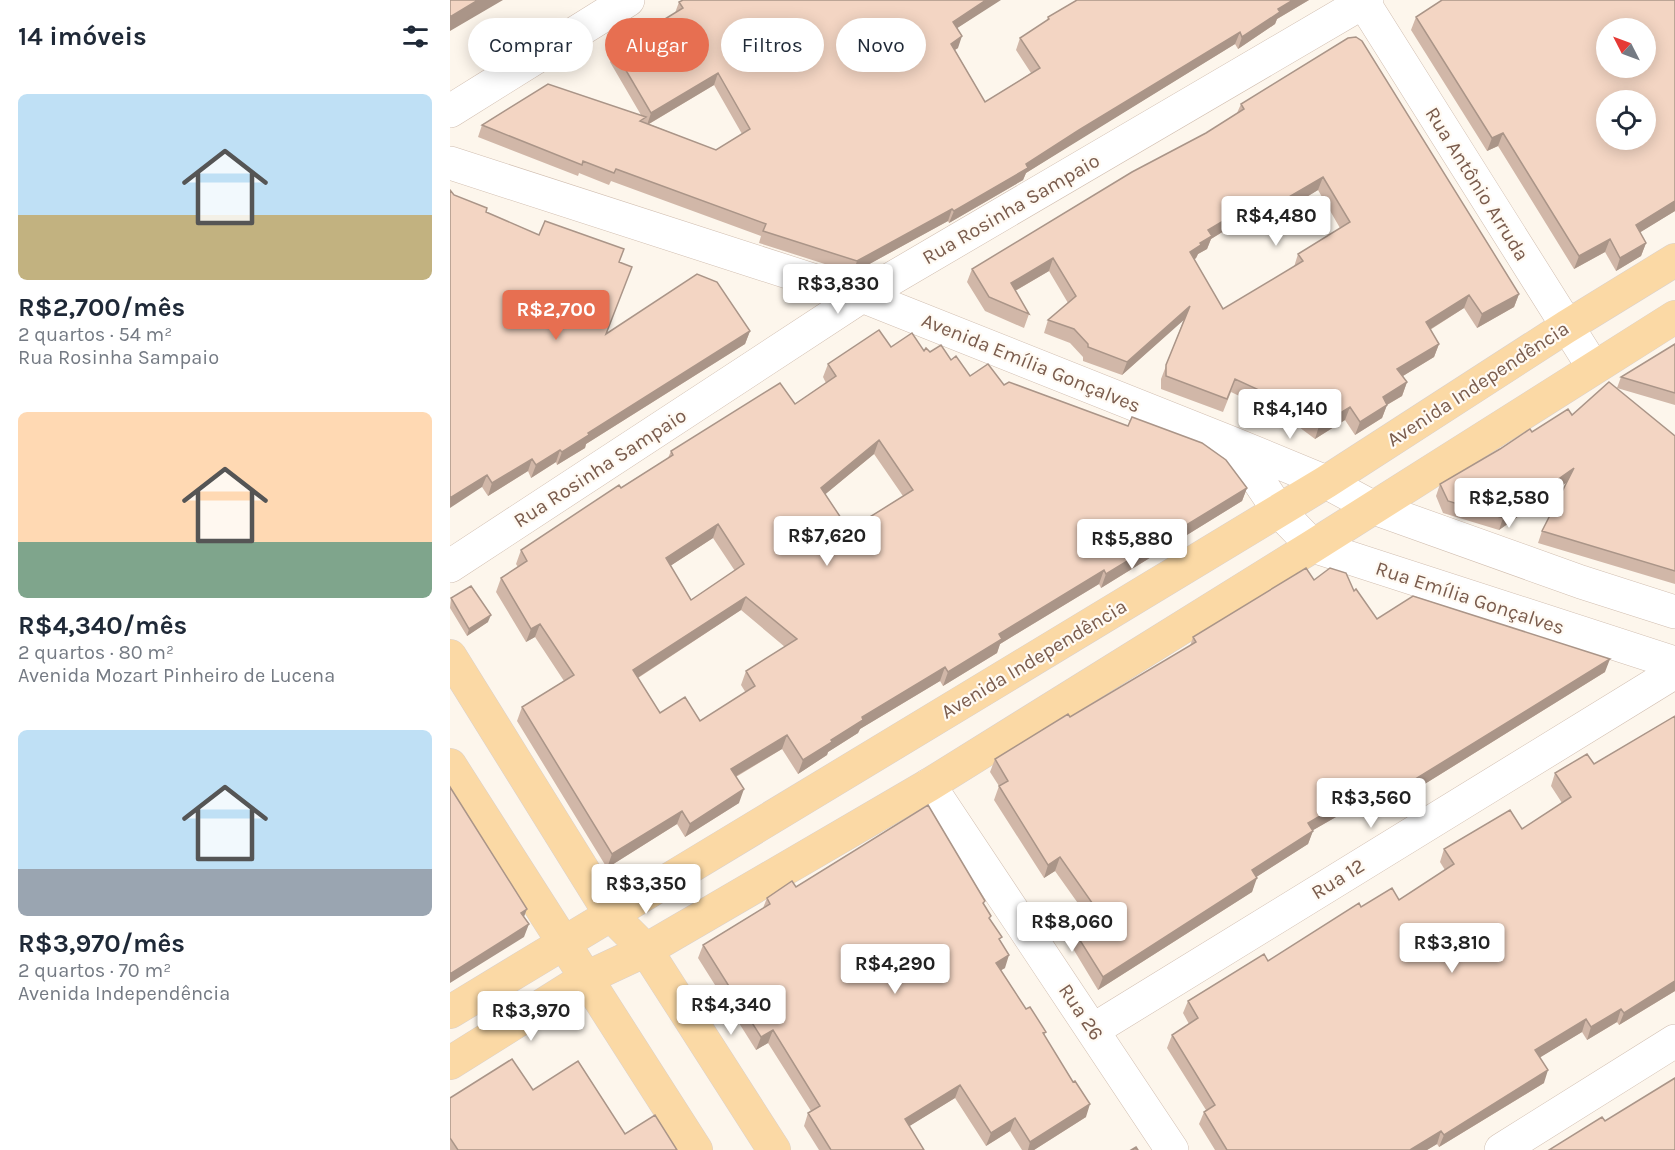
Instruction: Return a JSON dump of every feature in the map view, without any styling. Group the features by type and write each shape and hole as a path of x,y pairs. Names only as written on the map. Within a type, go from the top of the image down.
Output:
{"main road":[{"name":"Avenida Independência","path":"450,1012 1279,511 1675,260"},
{"path":"450,1063 586,978 646,950 929,784 1374,508 1675,317"},
{"path":"450,656 611,915 646,950 774,1150"},
{"path":"450,765 696,1150"}],"street":[{"path":"450,111 628,0"},
{"name":"Rua Rosinha Sampaio","path":"450,566 862,296 1364,1"},
{"name":"Rua Antônio Arruda","path":"1364,1 1593,367"},
{"name":"Avenida Emília Gonçalves","path":"450,163 862,296 1326,482"},
{"path":"1234,444 1279,511"},
{"path":"1326,482 1374,508 1581,582 1675,612"},
{"name":"Rua Emília Gonçalves","path":"1279,511 1312,546 1675,663"},
{"name":"Rua 12","path":"1094,1030 1675,672"},
{"name":"Rua 26","path":"929,784 1172,1150"},
{"path":"1501,1150 1675,1041"}],"building":[{"path":"450,0 478,0 450,17"},
{"path":"683,0 986,0 953,22 962,36 951,44 985,102 1040,68 1020,38 1049,19 1048,17 1077,0 1293,0 1278,9 1280,12 1242,37 1240,32 1079,130 1026,164 1028,168 954,211 952,209 857,261 763,231 766,224 616,169 614,173 583,161 582,165 482,125 548,84 646,117 640,121 716,150 750,129 718,73 651,113 627,72 709,72 709,18 667,18 683,8 679,2"},
{"path":"1442,0 1675,0 1675,201 1636,225 1646,243 1620,258 1610,239 1579,256 1503,133 1492,138 1416,17"},
{"path":"1356,37 1362,41 1519,294 1482,314 1469,295 1426,322 1439,344 1397,369 1407,382 1383,397 1387,405 1360,422 1350,407 1319,426 1296,407 1235,379 1227,399 1166,376 1166,365 1190,306 1127,362 1088,347 1088,344 1074,329 1048,320 1076,296 1053,258 1011,283 1029,314 989,297 972,269 1132,172 1206,133 1244,109 1241,104 1348,38","holes":["1323,177 1350,222 1298,254 1303,261 1223,309 1190,252 1212,236 1208,230 1250,205 1253,209 1273,198 1277,204"]},
{"path":"450,190 454,195 487,208 486,212 539,235 545,221 624,249 619,262 632,267 606,334 697,274 717,282 750,331 588,433 589,435 562,452 560,450 536,465 532,459 492,483 487,475 450,498"},
{"path":"879,330 891,347 912,333 924,351 926,348 930,352 941,345 951,360 956,356 970,376 988,364 1004,385 1009,382 1128,426 1132,417 1202,443 1226,460 1247,488 1106,574 1104,570 999,634 1002,639 948,672 945,667 862,717 863,720 803,760 787,735 731,769 744,789 690,824 682,811 612,854 522,707 574,675 540,624 531,629 501,578 527,561 521,550 619,485 621,488 673,455 671,451 780,383 795,404 836,376 828,364","holes":["879,440 913,490 849,530 821,488","718,524 744,564 691,600 666,558","746,597 797,639 746,671 755,686 700,721 685,697 660,713 633,670"]},
{"path":"1675,344 1675,393 1621,377"},
{"path":"1609,382 1675,436 1675,571 1542,531 1574,468 1503,518 1448,501 1440,484 1530,429 1532,432 1568,409 1572,415"},
{"path":"1306,568 1314,580 1330,568 1346,573 1354,591 1356,589 1377,619 1413,596 1610,659 1383,799 1373,785 1308,823 1313,831 1252,870 1257,878 1103,977 1076,934 1102,917 1060,857 1048,865 999,786 1008,781 995,759 1068,714 1070,717 1196,642 1193,637"},
{"path":"471,586 491,615 469,629 451,598"},
{"path":"1675,716 1675,981 1624,1013 1621,1009 1591,1027 1586,1019 1535,1050 1548,1070 1444,1135 1441,1131 1410,1150 1227,1150 1204,1112 1215,1105 1172,1035 1198,1018 1188,1001 1264,954 1268,961 1359,903 1361,907 1392,888 1399,900 1454,864 1444,849 1510,810 1522,829 1571,797 1555,773 1587,754 1594,764"},
{"path":"450,787 527,909 521,913 529,924 450,974"},
{"path":"928,805 985,901 983,903 991,916 989,918 1002,937 999,939 1009,955 996,963 1026,1009 1030,1007 1073,1082 1075,1081 1090,1104 1030,1142 1015,1118 991,1133 960,1085 905,1119 924,1150 831,1150 808,1113 820,1106 773,1030 761,1037 703,945 770,904 767,898 792,881 796,887"},
{"path":"512,1059 533,1090 578,1061 625,1134 655,1115 677,1150 458,1150 450,1138 450,1098"},
{"path":"1675,1078 1675,1150 1549,1150 1602,1117 1605,1121"}]}
